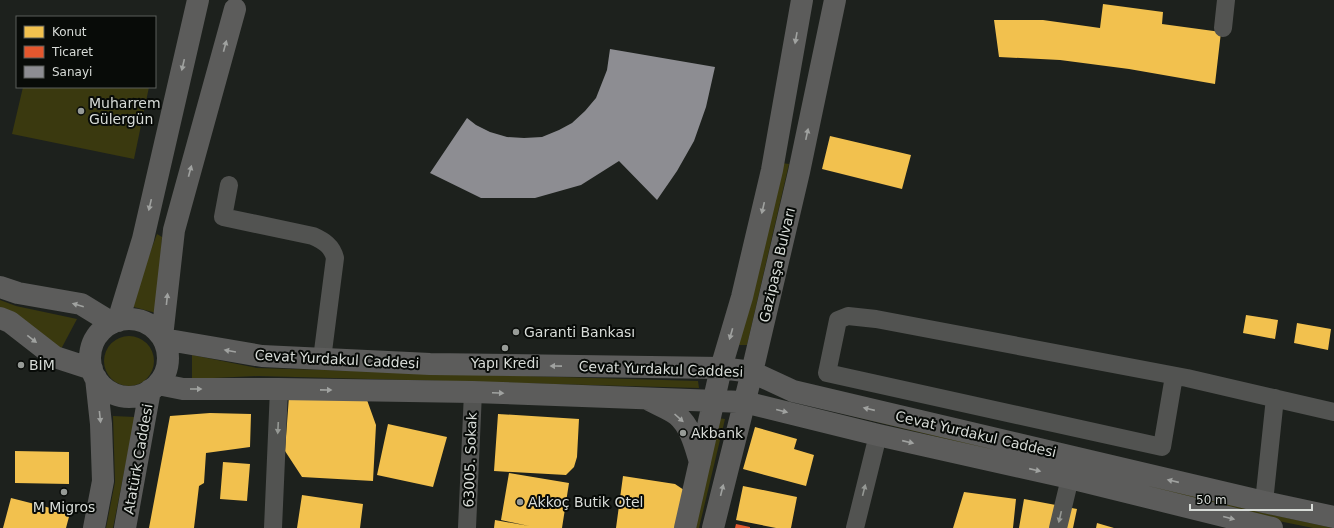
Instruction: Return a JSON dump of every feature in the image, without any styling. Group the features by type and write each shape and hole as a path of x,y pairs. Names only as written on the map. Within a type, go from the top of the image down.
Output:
{"main road":[{"path":"115,322 142,239 198,0"},
{"name":"Gazipaşa Bulvarı","path":"685,528 721,368 742,297 772,170 802,0"},
{"name":"Gazipaşa Bulvarı","path":"713,528 752,372 799,172 835,0"},
{"path":"163,338 174,230 235,9"},
{"path":"0,287 18,293 82,304 115,322"},
{"path":"0,318 10,322 56,357 94,374 104,388 115,394 127,397 139,395 154,387 164,376 168,356 163,338 156,329 147,323 133,319 115,322 101,331 91,349 90,359 94,374 101,424 102,481 94,528"},
{"name":"Cevat Yurdakul Caddesi","path":"163,338 262,356 430,364 721,368 752,372 793,392 1334,517"},
{"name":"Cevat Yurdakul Caddesi","path":"154,387 183,389 473,392 744,402 878,435 1070,478 1268,528"},
{"name":"Atatürk Caddesi","path":"125,528 154,387"},
{"path":"645,398 676,414 685,423 694,441 700,462"}],"street":[{"path":"1224,28 1226,0"},
{"path":"230,185 223,217 313,236 327,243 334,253 335,258 322,359"},
{"path":"1174,376 1162,448 827,373 838,320 848,316 891,322 1174,376 1334,412"},
{"path":"273,528 279,389"},
{"name":"63005. Sokak","path":"468,528 473,392"},
{"path":"1264,502 1274,398"},
{"path":"855,528 878,435"},
{"path":"1058,528 1070,478"}],"shaded area":[{"name":"Muharrem Gülergün","path":"23,88 149,88 134,159 12,134"},
{"path":"782,163 789,164 747,345 738,345"},
{"path":"157,234 162,237 156,313 130,306"},
{"path":"0,300 16,306 77,319 60,351 0,309"},
{"path":"129,336 139,338 147,343 152,351 154,361 152,371 147,379 139,384 129,386 119,384 111,379 106,371 104,361 106,351 111,343 119,338"},
{"path":"192,355 257,368 698,381 699,388 258,376 192,379"},
{"path":"789,397 1264,513 1333,528 1313,528 1264,518 788,400"},
{"path":"113,416 135,417 113,528 106,528 115,482"},
{"path":"718,418 725,419 699,528 693,528"}],"building: Konut":[{"path":"1103,4 1163,12 1162,24 1221,32 1215,84 1129,69 1060,60 999,57 994,20 1043,20 1100,28"},
{"path":"830,136 911,155 902,189 822,169"},
{"path":"1246,315 1278,320 1275,339 1243,333"},
{"path":"1297,323 1331,329 1328,350 1294,343"},
{"path":"289,396 367,400 376,425 373,481 302,477 285,451"},
{"path":"210,413 251,414 250,447 206,453 204,483 199,486 194,528 149,528 170,416"},
{"path":"498,414 579,419 577,457 574,467 566,475 494,471"},
{"path":"388,424 447,437 433,487 377,475"},
{"path":"755,427 797,439 794,449 814,455 806,486 743,469"},
{"path":"15,451 69,452 69,484 15,483"},
{"path":"223,462 250,464 247,501 220,499"},
{"path":"509,473 569,483 562,528 494,528 495,520 529,526 501,520"},
{"path":"623,476 675,484 684,490 678,528 616,528"},
{"path":"743,486 797,497 791,528 776,528 736,520"},
{"path":"964,492 1016,499 1013,528 953,528"},
{"path":"302,495 363,504 360,528 297,528"},
{"path":"11,498 70,513 66,528 3,528"},
{"path":"1024,499 1077,509 1073,528 1019,528"},
{"path":"1097,523 1114,528 1096,528"}],"building: Ticaret":[{"path":"736,524 750,527 750,528 735,528"}],"building: Sanayi":[{"path":"610,49 715,67 706,107 694,141 677,171 657,200 619,161 581,185 535,198 481,198 430,173 467,118 476,125 490,132 507,137 524,138 542,137 572,123 596,98 607,70"}],"place":[{"name":"Muharrem Gülergün","path":"81,111"},
{"name":"Garanti Bankası","path":"516,332"},
{"name":"Yapı Kredi","path":"505,348"},
{"name":"BİM","path":"21,365"},
{"name":"Akbank","path":"683,433"},
{"name":"M Migros","path":"64,492"},
{"name":"Akkoç Butik Otel","path":"520,502"}]}
